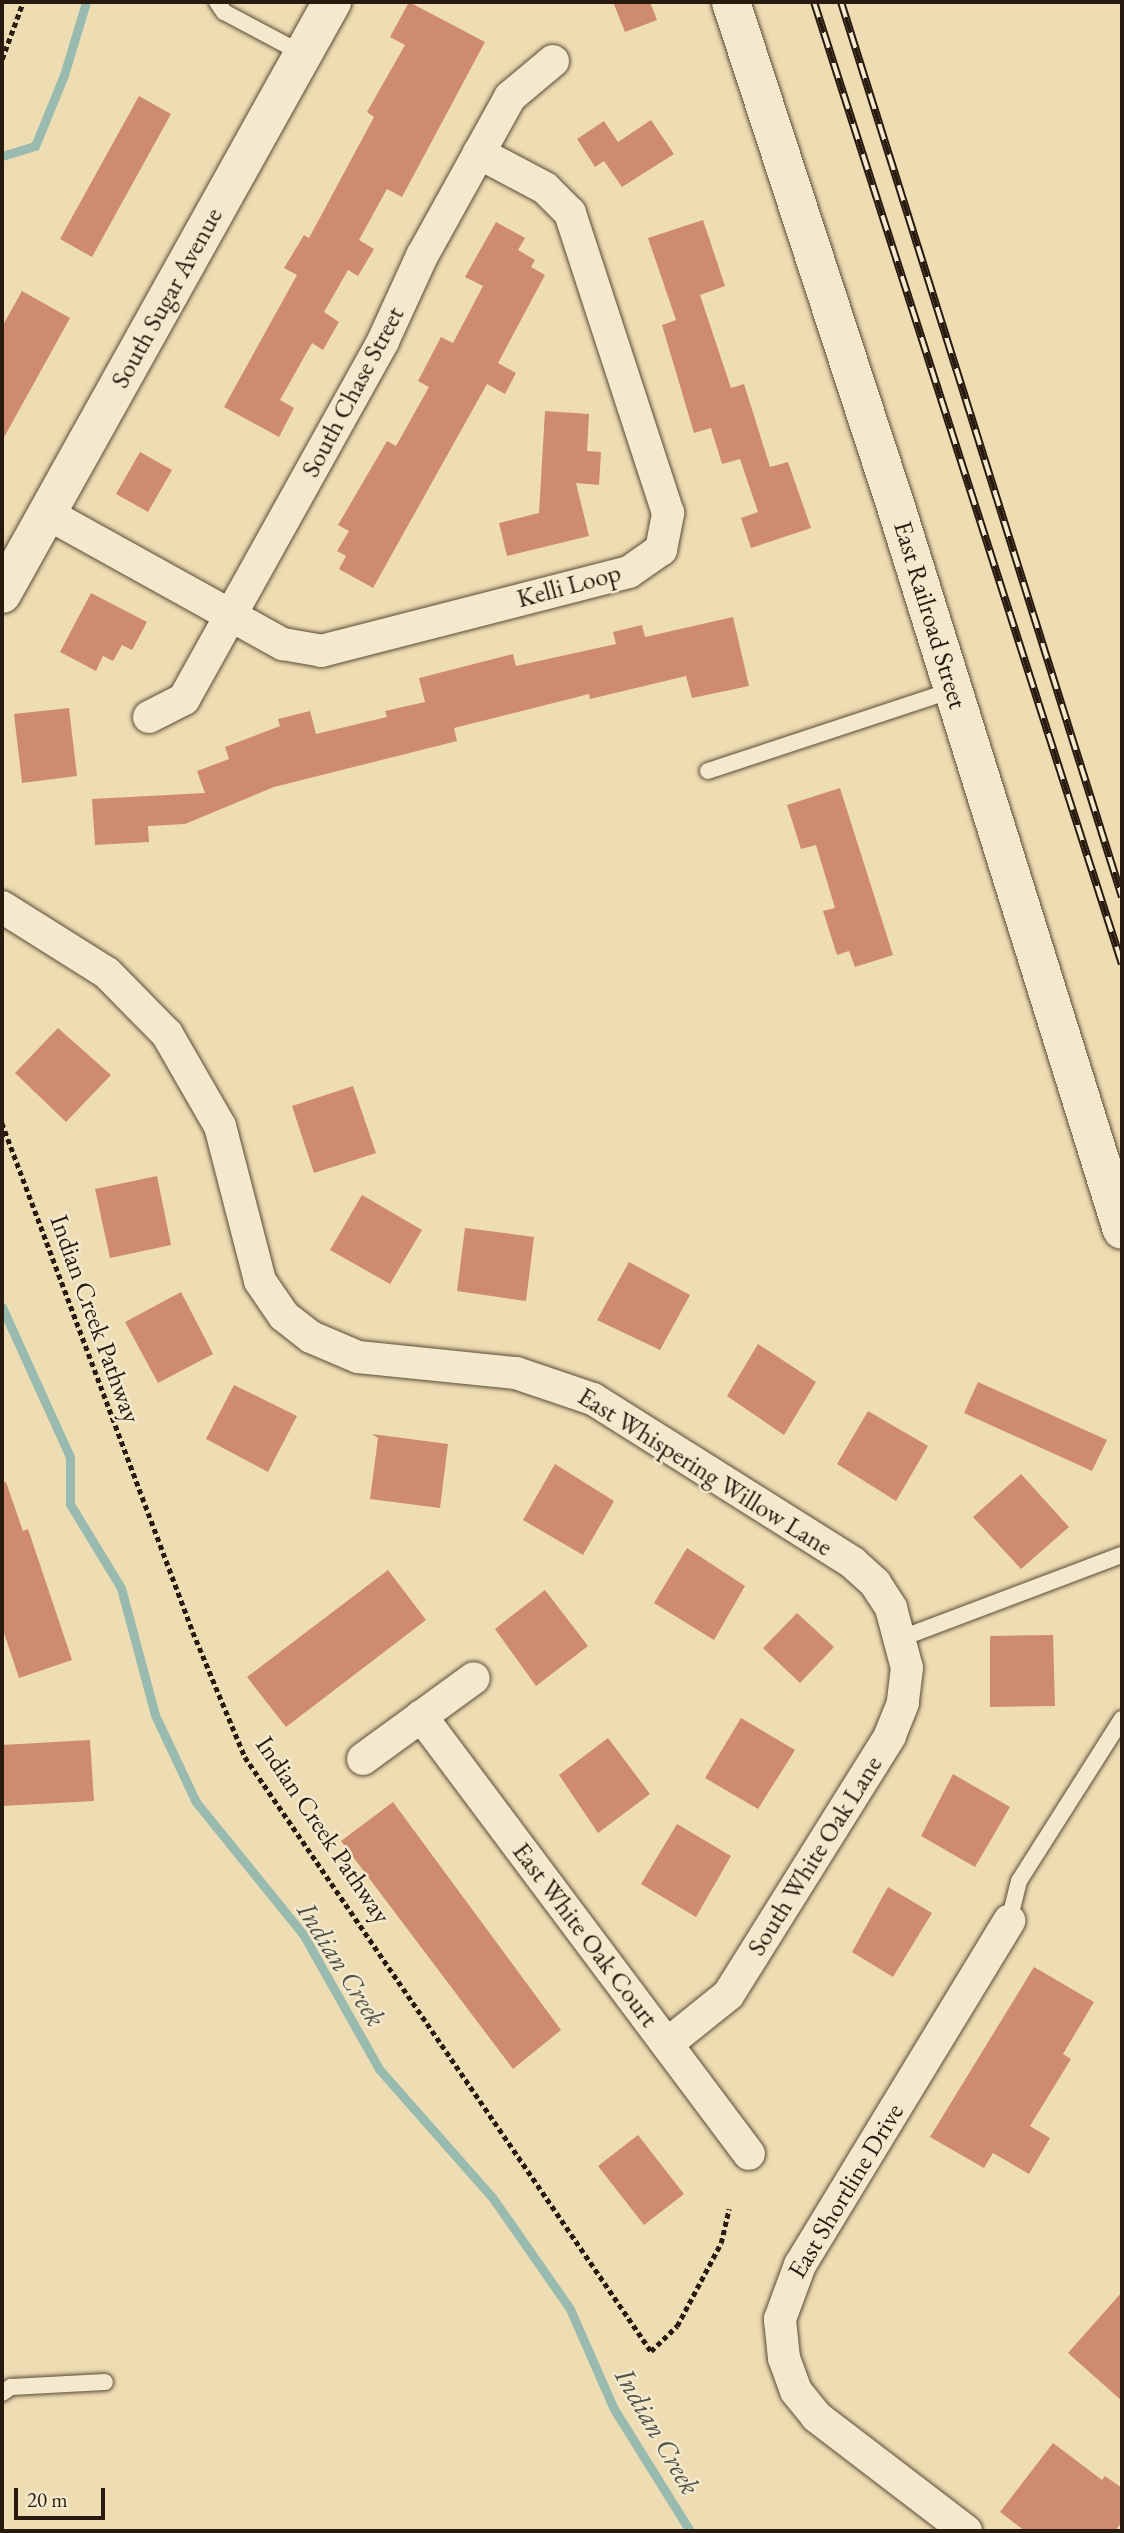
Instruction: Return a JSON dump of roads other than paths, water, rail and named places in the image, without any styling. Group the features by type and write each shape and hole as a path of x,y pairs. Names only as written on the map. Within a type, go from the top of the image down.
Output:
{"street":[{"name":"South Sugar Avenue","path":"2,594 332,2"},
{"name":"East Railroad Street","path":"731,2 953,690 1122,1230"},
{"name":"South Chase Street","path":"149,717 184,699 383,341 478,153 510,97 553,61"},
{"name":"Kelli Loop","path":"48,514 283,644 321,651 629,572 661,550 668,513 570,213 545,188 478,153"},
{"name":"East Whispering Willow Lane","path":"2,907 107,972 167,1034 220,1126 260,1280 284,1316 334,1351 358,1357 516,1373 593,1399 853,1563 875,1583 902,1638"},
{"name":"South White Oak Lane","path":"667,2045 728,1995 890,1735 903,1703 907,1668 902,1638"},
{"path":"363,1759 474,1678"},
{"name":"East White Oak Court","path":"421,1716 749,2154"},
{"name":"East Shortline Drive","path":"966,2531 817,2417 796,2391 783,2358 780,2319 800,2265 1009,1921"}],"lane":[{"path":"217,2 224,12 303,54"},
{"path":"708,771 953,690"},
{"path":"902,1638 1122,1555"},
{"path":"1009,1921 1019,1881 1122,1718"},
{"path":"2,2393 11,2387 105,2382"}],"waterway":[{"name":"Indian Creek","path":"2,156 35,146 64,75 86,2"},
{"name":"Indian Creek","path":"2,1307 70,1457 70,1504 121,1588 155,1715 196,1802 303,1934 379,2069 492,2197 570,2309 614,2409 690,2531"}],"railway":[{"path":"814,2 1122,964"},
{"path":"841,2 1122,897"}]}
